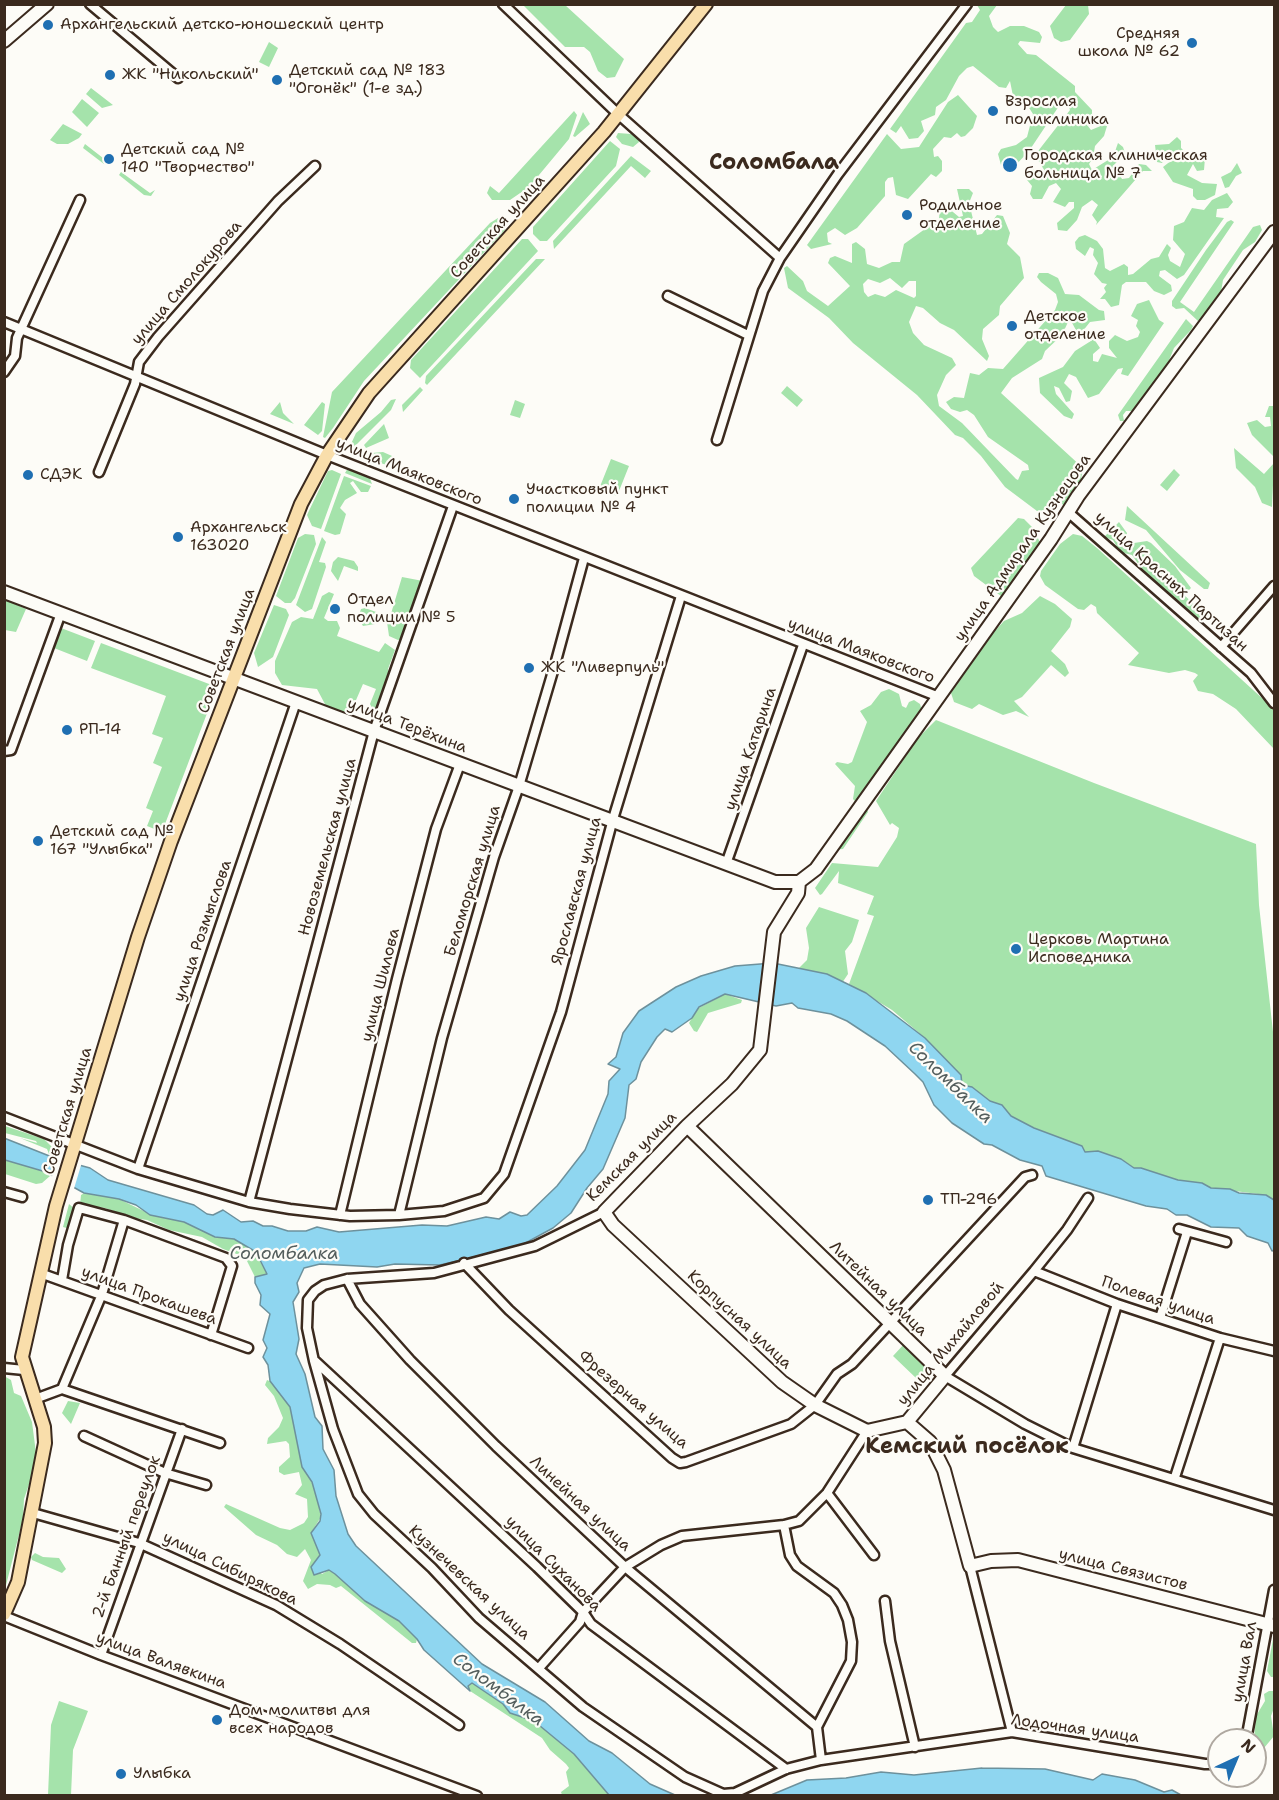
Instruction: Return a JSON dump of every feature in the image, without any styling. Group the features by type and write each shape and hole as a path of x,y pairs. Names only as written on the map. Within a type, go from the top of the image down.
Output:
{"main road":[{"name":"Советская улица","path":"33,1513 45,1443 44,1427 24,1370 24,1342 59,1197 138,937 171,841 301,504 327,455 380,380 521,227 618,114 706,4"},
{"path":"4,1615 15,1593 33,1513"}],"street":[{"path":"4,41 47,4"},
{"path":"90,4 178,78"},
{"path":"503,4 618,114 780,258"},
{"path":"717,440 763,291 780,258 795,238 801,224 851,156 968,4"},
{"name":"улица Смолокурова","path":"99,472 135,384 139,362 158,337 287,191 315,166"},
{"path":"4,372 15,356 17,338 80,200"},
{"name":"улица Адмирала Кузнецова","path":"799,882 816,869 939,698 1068,512 1275,232"},
{"path":"668,296 748,335"},
{"name":"улица Маяковского","path":"4,322 453,506 939,698"},
{"name":"Новоземельская улица","path":"249,1202 374,731 453,506"},
{"name":"улица Красных Партизан","path":"1068,512 1251,673 1275,703"},
{"name":"Беломорская улица","path":"399,1215 442,1038 494,857 519,786 584,558"},
{"path":"1221,647 1275,586"},
{"name":"улица Терёхина","path":"4,592 519,786 613,819 775,882 786,884 799,882"},
{"name":"Ярославская улица","path":"399,1215 444,1211 484,1198 504,1174 561,1012 613,819 681,596"},
{"path":"4,751 11,750 61,613"},
{"name":"улица Катарина","path":"726,864 803,645"},
{"name":"улица Розмыслова","path":"138,1169 296,702"},
{"name":"улица Шилова","path":"340,1215 430,852 460,764"},
{"name":"Кемская улица","path":"324,1285 347,1279 434,1273 464,1263 535,1246 604,1212 687,1126 732,1084 760,1050 772,944 779,922 798,892 799,882"},
{"path":"4,1117 74,1147 249,1202 340,1215 399,1215"},
{"name":"Литейная улица","path":"687,1126 945,1376 1025,1424 1073,1448 1175,1477 1275,1510"},
{"name":"Фрезерная улица","path":"464,1263 533,1333 680,1463 791,1424 815,1405 837,1374 852,1364 1025,1177 1032,1175"},
{"path":"4,1192 22,1197"},
{"name":"улица Михайловой","path":"867,1431 907,1422 1034,1271 1067,1230 1088,1198"},
{"path":"62,1280 68,1245 79,1208 123,1220 226,1258 232,1266 211,1335"},
{"name":"Корпусная улица","path":"604,1212 614,1225 782,1382 815,1405 867,1431"},
{"path":"62,1389 102,1294 123,1220"},
{"path":"1160,1318 1183,1230 1226,1242"},
{"name":"Полевая улица","path":"1034,1271 1117,1304 1220,1338 1275,1351"},
{"name":"улица Прокашева","path":"40,1273 248,1348"},
{"name":"Линейная улица","path":"347,1279 360,1304 456,1407 625,1567 817,1727"},
{"name":"Кузнечевская улица","path":"324,1285 308,1300 307,1328 333,1429 358,1494 374,1514 432,1568 479,1618 583,1707 685,1777 723,1794 735,1793 786,1769 820,1760"},
{"path":"1073,1448 1117,1304"},
{"path":"1175,1477 1220,1338"},
{"name":"улица Суханова","path":"314,1361 583,1612 591,1624 786,1769"},
{"path":"4,1368 24,1370"},
{"path":"35,1399 62,1389 220,1443"},
{"path":"907,1422 930,1442 944,1470 1011,1732"},
{"name":"2-й Банный переулок","path":"101,1655 139,1543 182,1429"},
{"path":"539,1668 580,1622 583,1612 625,1567 661,1545 682,1536 784,1526 808,1515 827,1493 867,1431"},
{"path":"84,1436 165,1473 206,1485"},
{"path":"827,1493 874,1556"},
{"name":"улица Сибирякова","path":"33,1513 139,1543 276,1605 340,1644 459,1725"},
{"path":"784,1526 790,1555 797,1566 834,1593 848,1620 851,1661 817,1727 820,1760"},
{"name":"улица Связистов","path":"970,1566 991,1560 1018,1560 1270,1625"},
{"name":"улица Вал","path":"1249,1728 1275,1590"},
{"path":"885,1601 890,1641 915,1747"},
{"name":"улица Валявкина","path":"4,1615 101,1655 477,1796"},
{"name":"Лодочная улица","path":"820,1760 1011,1732 1207,1764"}],"green space":[{"path":"523,5 565,5 624,59 615,77 607,78 598,71 590,52 584,47 565,47"},
{"path":"977,5 997,5 989,16 993,27 998,32 1010,26 1024,26 1039,32 1042,37 1040,43 1020,41 1018,44 1027,54 1036,55 1075,86 1075,92 1092,110 1092,114 1084,121 1091,130 1103,125 1107,126 1104,136 1095,146 1093,158 1089,164 1092,170 1113,157 1118,143 1123,147 1125,153 1114,165 1122,179 1129,178 1139,164 1146,165 1152,171 1143,171 1096,225 1097,222 1092,215 1098,205 1092,200 1082,207 1077,220 1067,231 1058,230 1057,223 1074,208 1074,202 1069,202 1065,207 1053,202 1061,189 1056,183 1049,186 1042,199 1033,199 1030,194 1032,186 1023,175 1030,167 1037,172 1046,173 1035,155 1070,110 1066,100 1063,100 1029,151 1012,169 1001,165 998,154 1001,149 1016,145 1027,137 1033,114 1026,103 1021,105 1014,101 1010,81 1006,88 999,87 973,66 967,68 959,76 946,100 936,107 935,115 921,121 924,131 918,138 909,139 901,126 896,133 890,129 966,23 972,22 980,10"},
{"path":"1066,5 1088,5 1089,14 1070,40 1061,42 1054,38 1050,26"},
{"path":"269,42 278,48 269,67 259,62"},
{"path":"91,88 113,105 102,108 86,94"},
{"path":"958,95 977,116 973,128 965,136 961,137 957,133 951,138 944,137 933,149 934,157 938,156 942,161 942,171 936,177 931,174 908,199 896,195 893,177 888,178 885,182 885,196 857,228 845,235 835,228 827,233 828,242 832,244 811,249 807,245 887,134 901,149 919,147 948,102"},
{"path":"82,99 99,113 87,127 72,112"},
{"path":"574,111 577,115 569,139 529,187 510,200 492,200 487,193 490,186 499,193"},
{"path":"583,112 590,124 575,137 573,136"},
{"path":"63,124 82,134 68,144 57,144 50,140"},
{"path":"618,133 631,134 638,138 639,142 633,147 622,144 616,137"},
{"path":"1177,137 1181,141 1181,148 1189,155 1196,151 1205,158 1204,170 1197,171 1193,164 1187,175 1202,183 1217,184 1215,195 1205,200 1197,200 1193,196 1193,189 1173,182 1163,167 1172,160 1170,152 1162,163 1157,162 1155,145 1169,144"},
{"path":"610,141 620,149 616,166 547,241 540,241 533,234 533,227"},
{"path":"85,144 112,165 104,164 83,148"},
{"path":"631,156 651,171 645,178 631,166 554,249 553,241"},
{"path":"1237,163 1242,173 1236,176 1229,187 1225,188 1221,177 1231,172"},
{"path":"121,172 150,193 155,190 151,196 144,195 119,175"},
{"path":"957,189 969,189 973,193 969,203 977,235 982,234 997,215 1003,216 1010,233 1007,244 1020,257 1024,278 1000,306 999,315 983,329 982,339 989,356 987,361 954,330 940,323 923,308 916,306 909,322 913,333 924,345 952,358 956,365 946,375 937,395 939,406 962,423 1016,479 1018,480 1022,471 1029,470 1028,465 988,437 974,415 967,410 960,412 951,409 946,402 954,397 964,398 970,373 979,375 988,368 1003,369 1055,310 1058,302 1056,294 1041,282 1037,277 1039,273 1048,273 1058,278 1065,294 1079,295 1099,310 1104,311 1105,320 1090,322 1082,332 1077,332 1071,321 1068,322 1062,335 1045,351 1042,359 1012,378 1001,393 1083,468 1081,479 1064,505 1057,502 1046,510 1037,511 1005,487 981,456 963,438 955,435 917,395 853,343 829,318 788,288 784,268 787,266 803,281 807,291 828,306 850,286 828,263 830,258 835,256 852,263 852,244 856,242 865,249 867,264 879,268 892,262 900,262 904,244 939,219 940,206 947,207 959,217 963,216","holes":["890,278 902,288 909,281 916,281 916,296 914,298 896,290 885,297 875,294 868,297 864,292 863,284 868,279 880,283"]},
{"path":"1227,193 1233,202 1228,208 1217,209 1216,217 1224,218 1184,275 1177,279 1165,270 1160,271 1159,276 1171,285 1172,291 1164,295 1154,291 1146,282 1126,282 1122,285 1119,305 1111,307 1105,299 1100,299 1106,292 1104,288 1107,284 1102,283 1094,274 1098,263 1093,255 1094,249 1090,247 1085,256 1076,249 1075,242 1079,237 1085,235 1097,241 1103,249 1105,268 1110,271 1124,264 1128,267 1128,275 1133,274 1151,259 1159,257 1167,244 1171,248 1168,255 1170,261 1180,267 1185,254 1173,240 1174,226 1184,222 1192,208 1204,210 1212,200"},
{"path":"498,218 505,223 505,230 364,381 333,428 325,438 323,437 332,392 490,223"},
{"path":"1231,220 1234,222 1180,302 1194,312 1253,227 1260,225 1262,230 1255,242 1243,250 1223,280 1220,298 1198,321 1184,308 1176,309 1172,306 1172,301 1206,250"},
{"path":"522,239 528,239 538,251 420,378 410,368 411,360"},
{"path":"536,259 545,259 427,385 426,376"},
{"path":"1149,300 1159,320 1164,323 1128,376 1121,374 1123,368 1118,369 1099,394 1088,398 1076,377 1069,374 1064,383 1072,391 1070,401 1066,402 1059,388 1054,386 1056,394 1074,414 1072,419 1064,416 1040,393 1039,378 1063,367 1075,351 1094,339 1100,348 1093,354 1093,361 1098,362 1102,354 1117,358 1109,348 1109,341 1115,335 1127,341 1138,337 1140,332 1136,326 1138,320 1131,316 1137,304"},
{"path":"1186,319 1193,326 1191,330 1174,348 1166,368 1136,411 1126,411 1123,415 1124,421 1120,421 1118,415"},
{"path":"787,386 803,400 797,407 781,393"},
{"path":"420,387 423,390 403,412 402,405"},
{"path":"396,399 391,410 353,448 351,444 356,433 381,412 391,400"},
{"path":"515,400 525,404 520,418 510,415"},
{"path":"280,402 283,413 294,424 270,414"},
{"path":"322,402 325,404 322,431 318,435 304,425"},
{"path":"1269,406 1274,406 1274,457 1252,435 1247,423 1257,420 1265,427 1271,426 1270,417 1265,417"},
{"path":"384,424 389,438 366,448 364,445"},
{"path":"1234,448 1264,474 1274,463 1272,507 1262,503 1255,487 1236,468"},
{"path":"383,452 392,456 397,469 370,459 372,453"},
{"path":"611,459 629,466 617,496 599,489"},
{"path":"348,468 369,476 372,484 345,473"},
{"path":"1174,469 1180,475 1167,491 1160,485"},
{"path":"332,470 341,474 321,529 312,526 307,515 328,471"},
{"path":"344,476 371,486 368,492 361,492 353,481 350,483 357,493 345,500 340,508 346,514 340,534 335,535 324,531"},
{"path":"1127,506 1210,583 1208,589 1204,589 1180,570 1146,530 1125,520"},
{"path":"1018,518 1024,519 1034,529 1041,545 1004,597 974,576 971,568"},
{"path":"1119,522 1127,533 1126,540 1134,543 1147,541 1151,543 1175,566 1191,588 1184,595 1207,616 1204,619 1194,617 1179,601 1168,597 1146,575 1132,555 1120,552 1113,540 1104,537"},
{"path":"305,534 314,535 316,544 295,598 291,603 285,603 276,596 298,538"},
{"path":"1073,534 1082,536 1097,548 1274,709 1274,749 1236,709 1213,694 1198,691 1193,681 1198,675 1195,673 1185,670 1169,673 1128,665 1139,653 1097,613 1096,607 1091,604 1084,610 1078,609 1045,585 1040,576 1041,571 1060,544"},
{"path":"322,537 326,542 319,562 325,563 326,567 312,609 305,612 296,605"},
{"path":"338,557 354,561 358,571 344,566 338,581 331,571 333,562"},
{"path":"402,577 423,581 402,639 398,640 389,636 387,622 378,618 375,624 363,626 358,618 361,609 365,608 390,617"},
{"path":"329,592 334,594 324,618 328,621 337,621 340,628 337,636 379,652 385,643 395,650 388,669 390,676 382,704 377,709 372,708 370,704 376,689 363,684 350,714 326,706 317,689 282,685 275,673 275,661 292,622 301,617 313,619 322,596"},
{"path":"1040,596 1055,604 1072,619 1070,627 1051,651 1065,664 1069,673 1065,677 1051,665 1022,697 1014,701 1029,717 1016,711 1003,715 979,704 972,709 954,702 951,693 994,632 1004,621 1022,613"},
{"path":"4,599 26,609 16,632 5,630"},
{"path":"274,605 286,609 289,615 273,657 258,667 254,653"},
{"path":"61,628 95,641 87,661 54,648"},
{"path":"101,643 217,687 162,832 147,826 153,811 146,808 162,767 153,763 163,738 152,734 166,696 91,668"},
{"path":"889,689 899,694 902,706 906,708 909,702 914,700 920,704 922,711 856,802 853,799 855,786 835,764 852,762 867,722 860,711 871,705 881,692"},
{"path":"936,720 1256,844 1259,905 1274,1041 1274,1200 1266,1195 1211,1188 1202,1183 1178,1180 1141,1168 1134,1168 1121,1159 1085,1152 1082,1146 1034,1128 1011,1116 1002,1105 990,1101 972,1087 962,1085 925,1038 892,1010 849,984 874,916 867,914 874,896 838,883 839,871 822,894 820,895 815,888 832,863 878,867 897,837 899,828 892,823 890,825 876,801 918,738"},
{"path":"865,805 868,812 843,849 833,850"},
{"path":"819,907 859,920 852,942 845,951 848,974 842,983 799,968 807,960 809,948 806,928"},
{"path":"725,994 742,1000 741,1003 708,1013 697,1032 694,1031 689,1023 697,1009"},
{"path":"5,1126 44,1139 52,1147 57,1147 58,1152 49,1154 47,1149 20,1138 37,1143 36,1141 5,1133"},
{"path":"5,1160 46,1172 50,1176 42,1183 36,1184 5,1174"},
{"path":"86,1192 119,1199 154,1216 184,1222 215,1237 234,1239 254,1250 267,1274 255,1277 245,1257 223,1249 202,1237 169,1230 147,1220 133,1218 105,1208 80,1205 81,1195"},
{"path":"69,1204 76,1210 70,1229 63,1227"},
{"path":"905,1343 929,1366 917,1379 893,1356"},
{"path":"4,1376 11,1380 14,1393 21,1396 32,1422 36,1453 35,1467 24,1499 23,1519 5,1589"},
{"path":"267,1380 274,1383 290,1407 300,1454 316,1493 321,1517 311,1533 320,1555 311,1567 322,1574 329,1570 335,1574 365,1601 399,1621 417,1639 416,1643 412,1643 341,1586 336,1588 317,1584 308,1589 303,1581 311,1560 305,1549 297,1557 287,1554 277,1545 256,1535 224,1507 226,1504 280,1528 290,1530 304,1523 308,1517 307,1499 295,1494 302,1485 299,1472 284,1475 279,1472 279,1467 290,1457 289,1444 286,1441 267,1444 268,1438 279,1427 283,1418 274,1396 265,1385"},
{"path":"68,1401 80,1403 71,1424 62,1413"},
{"path":"35,1553 43,1557 59,1558 66,1569 62,1573 32,1560 31,1557"},
{"path":"1274,1634 1274,1677 1271,1677 1267,1671"},
{"path":"472,1683 503,1704 511,1713 534,1721 572,1752 609,1795 562,1795 561,1792 569,1786 566,1772 569,1768 566,1764 550,1750 542,1738 470,1691 468,1686"},
{"path":"1274,1691 1274,1708 1271,1716 1274,1736 1267,1744 1267,1728 1255,1728 1256,1716 1265,1701 1264,1694"},
{"path":"59,1701 88,1711 73,1750 71,1795 48,1795 51,1725"}],"water":[{"name":"Соломбалка","path":"773,963 827,974 866,993 925,1038 961,1075 962,1085 972,1087 990,1101 1002,1105 1011,1116 1034,1128 1082,1146 1085,1152 1098,1151 1121,1159 1134,1168 1141,1168 1178,1180 1202,1183 1211,1188 1266,1195 1274,1200 1274,1250 1272,1251 1268,1243 1247,1236 1239,1228 1211,1227 1187,1215 1176,1215 1167,1209 1146,1206 1046,1176 1042,1166 1020,1160 992,1145 984,1144 952,1123 934,1105 923,1082 915,1074 885,1046 847,1021 831,1014 798,1008 792,1003 776,1006 725,994 699,1007 692,1018 672,1032 665,1029 657,1037 641,1062 636,1079 629,1085 625,1118 603,1169 571,1213 553,1228 520,1246 440,1265 395,1264 377,1267 320,1264 304,1268 297,1283 299,1292 293,1302 299,1339 296,1354 305,1374 315,1417 322,1426 323,1449 334,1470 336,1496 348,1534 356,1546 482,1664 545,1702 589,1741 612,1753 650,1784 675,1795 609,1795 574,1754 534,1721 510,1713 503,1704 472,1683 468,1686 470,1691 424,1650 417,1639 399,1621 365,1601 329,1570 314,1575 311,1567 320,1555 311,1533 320,1521 321,1514 312,1482 302,1467 290,1407 270,1381 268,1365 263,1357 267,1348 263,1340 270,1314 260,1305 261,1295 255,1283 255,1277 267,1274 256,1252 234,1239 215,1237 184,1222 150,1215 136,1205 119,1199 84,1193 46,1172 5,1160 4,1138 57,1159 90,1168 108,1180 194,1205 207,1214 213,1215 223,1210 241,1222 253,1221 263,1226 288,1231 306,1231 317,1227 339,1232 422,1225 447,1226 486,1217 499,1219 510,1212 521,1216 527,1215 557,1186 585,1150 608,1094 609,1081 620,1069 608,1064 616,1057 623,1033 639,1011 676,987 701,976 735,966"},
{"path":"982,1768 1045,1769 1093,1780 1102,1774 1135,1780 1164,1792 1172,1790 1181,1795 771,1795 807,1780 846,1778 881,1772 914,1775"}],"pier":[{"path":"58,1156 82,1162 73,1192 51,1180"}],"place":[{"name":"Архангельский детско-юношеский центр","path":"48,25"},
{"name":"Средняя школа № 62","path":"1192,43"},
{"name":"ЖК \"Никольский\"","path":"110,75"},
{"name":"Детский сад № 183 \"Огонёк\" (1-е зд.)","path":"277,80"},
{"name":"Взрослая поликлиника","path":"993,111"},
{"name":"Детский сад № 140 \"Творчество\"","path":"109,159"},
{"name":"Городская клиническая больница № 7","path":"1010,165"},
{"name":"Родильное отделение","path":"907,215"},
{"name":"Детское отделение","path":"1012,326"},
{"name":"СДЭК","path":"28,475"},
{"name":"Участковый пункт полиции № 4","path":"514,499"},
{"name":"Архангельск 163020","path":"178,537"},
{"name":"Отдел полиции № 5","path":"335,609"},
{"name":"ЖК \"Ливерпуль\"","path":"529,668"},
{"name":"РП-14","path":"67,730"},
{"name":"Детский сад № 167 \"Улыбка\"","path":"38,841"},
{"name":"Церковь Мартина Исповедника","path":"1016,949"},
{"name":"ТП-296","path":"928,1200"},
{"name":"Дом молитвы для всех народов","path":"217,1720"},
{"name":"Улыбка","path":"121,1774"}],"district":[{"name":"Соломбала","path":"774,163"},
{"name":"Кемский посёлок","path":"967,1447"}]}
